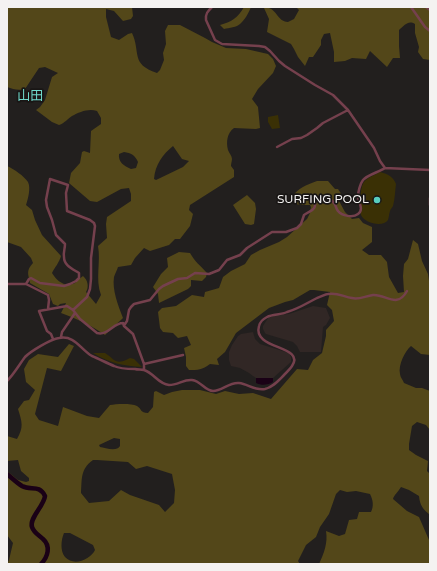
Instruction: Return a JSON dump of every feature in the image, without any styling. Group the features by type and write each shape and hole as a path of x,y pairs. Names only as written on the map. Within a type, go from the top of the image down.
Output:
{"street":[{"path":"212,7 205,17 215,40 222,44 262,46 267,48 285,66 318,88 330,93 348,110 374,148 385,168"},
{"path":"410,7 425,27 430,31"},
{"path":"426,7 430,10"},
{"path":"277,147 307,135 323,123 348,110"},
{"path":"53,339 51,334 47,331 39,311 67,306 97,333 106,333 117,324 125,324 131,307 134,304 150,300 158,289 178,279 187,278 195,273 213,273 220,269 228,260 240,255 247,248 272,232 286,232 297,228 301,225 304,215 315,208 315,199 318,196 322,196 333,201 339,212 342,214 356,216 361,210 358,196 361,183 367,177 385,168 430,170"},
{"path":"26,284 31,278 40,283 64,286 76,281 79,278 77,272 64,262 65,244 56,235 52,220 46,207 50,179 68,185 66,193 67,211 90,220 95,226 91,258 90,289 87,296 74,312 62,332 61,337"},
{"path":"430,198 430,205"},
{"path":"7,284 26,284 48,295 48,309"},
{"path":"7,381 28,355 53,339 61,337 72,339 92,356 116,367 144,370 152,374 159,382 166,384 174,385 185,380 189,380 197,382 206,389 212,391 216,391 234,383 241,383 257,389 266,389 275,384 292,367 294,359 290,353 265,342 261,338 258,329 262,320 288,312 328,294 336,294 354,299 380,296 396,300 403,297 407,291"},
{"path":"123,324 133,334 144,364 144,370"},
{"path":"144,364 183,355"}],"shaded area":[{"path":"7,7 132,7 133,16 131,19 123,21 114,11 106,9 106,17 111,37 119,40 132,33 135,40 138,57 143,66 157,73 160,70 164,60 163,53 166,44 165,31 168,25 180,25 226,48 246,49 268,54 273,59 276,66 273,73 258,89 252,99 258,107 260,128 234,128 228,135 227,147 232,158 231,166 234,170 234,177 190,205 189,210 193,214 190,226 180,239 175,239 169,245 150,251 144,248 131,265 118,267 114,277 114,287 123,318 105,335 84,322 61,313 66,303 58,306 53,304 49,294 30,283 28,272 33,263 31,258 21,247 7,242 7,166 19,173 28,182 29,190 26,205 32,210 42,235 61,256 52,273 56,279 68,285 75,283 83,276 88,284 86,292 96,304 101,295 98,283 98,246 107,238 107,217 131,201 129,188 121,189 97,202 90,201 69,183 71,173 80,163 82,152 84,151 90,153 91,131 101,124 101,118 97,111 87,110 70,117 59,125 52,122 36,110 45,100 52,77 58,73 45,67 39,68 25,89 18,90 7,87","holes":["173,146 182,159 189,161 183,167 156,180 154,179 160,160","124,152 131,154 136,158 138,162 136,168 131,169 124,165 119,157 119,154"]},
{"path":"244,7 251,7 248,14 239,25 224,29 220,25 234,19"},
{"path":"264,7 272,9 281,20 288,22 294,19 299,10 296,7 430,7 430,60 423,59 418,52 419,47 415,33 415,24 410,23 399,30 400,58 393,58 387,67 370,51 366,59 352,58 345,61 334,62 334,52 330,33 324,34 321,40 321,45 313,57 309,57 305,66 291,44 267,32 269,19"},
{"path":"278,115 280,128 272,129 268,122 268,117"},
{"name":"SURFING POOL","path":"380,172 391,177 395,181 394,203 388,220 382,224 374,224 363,218 361,215 361,193 364,182"},
{"path":"317,181 328,181 335,189 338,189 342,195 339,201 345,212 352,219 359,218 363,223 372,227 372,242 362,250 369,255 381,255 387,262 389,277 398,293 404,292 404,264 408,259 413,240 418,244 422,261 428,274 430,288 430,355 421,354 411,346 402,358 400,376 404,383 416,388 422,388 430,391 430,430 426,425 417,422 412,426 409,450 428,461 427,471 430,474 430,515 422,507 419,496 409,490 401,487 393,499 407,511 419,517 429,540 430,539 430,564 319,564 325,548 326,531 339,536 345,534 349,520 357,519 359,512 371,512 373,508 370,494 340,490 336,494 329,514 320,527 316,537 306,545 298,561 300,564 7,564 13,543 7,535 7,471 18,480 26,482 29,481 29,478 21,471 18,460 7,461 7,436 17,439 21,431 22,424 18,409 24,401 29,400 35,390 26,382 24,369 29,360 38,354 58,357 69,344 74,346 61,371 47,368 35,414 39,420 58,426 63,407 87,416 99,418 110,405 134,405 139,407 141,411 148,413 153,407 154,392 156,391 164,395 182,390 200,390 216,394 225,391 239,394 253,393 271,399 297,369 308,370 313,360 322,353 326,330 334,321 332,310 327,305 330,292 310,290 293,300 269,308 236,333 225,352 217,359 219,365 210,364 197,370 189,370 186,366 184,348 191,345 187,336 178,338 173,333 163,332 160,328 158,312 162,308 176,306 192,295 204,297 205,292 219,288 223,277 245,264 251,255 287,237 307,219 311,207 310,205 296,204 291,198 299,189","holes":["114,438 120,439 120,446 118,448 111,449 100,447 99,445","93,460 128,462 136,469 147,466 172,474 175,490 174,503 165,512 159,505 130,495 121,490 109,501 89,503 81,493 82,475 89,463","64,533 70,533 93,545 95,550 90,556 82,561 77,562 69,560 63,555 62,552"]},
{"path":"247,195 255,203 256,209 254,224 251,225 245,224 233,205"},
{"path":"179,252 190,253 207,273 206,277 202,281 191,280 191,286 188,289 159,303 158,294 153,287 161,274 168,267 167,258"},
{"path":"313,306 326,308 330,318 323,327 321,352 300,352 293,342 265,333 263,326 268,318 277,315 289,314"},
{"path":"253,332 255,339 260,344 289,353 291,357 291,362 273,378 256,378 240,368 231,366 229,352 232,345 241,334"},
{"path":"93,353 105,353 118,362 130,358 134,359 142,367 117,363"},
{"path":"256,378 273,378 273,382 260,385 256,383"}],"waterway":[{"path":"7,474 22,486 40,490 45,496 32,523 34,531 43,539 48,548 47,555 41,564"}],"place":[{"name":"SURFING POOL","path":"377,200"}],"district":[{"name":"山田","path":"30,97"}]}
